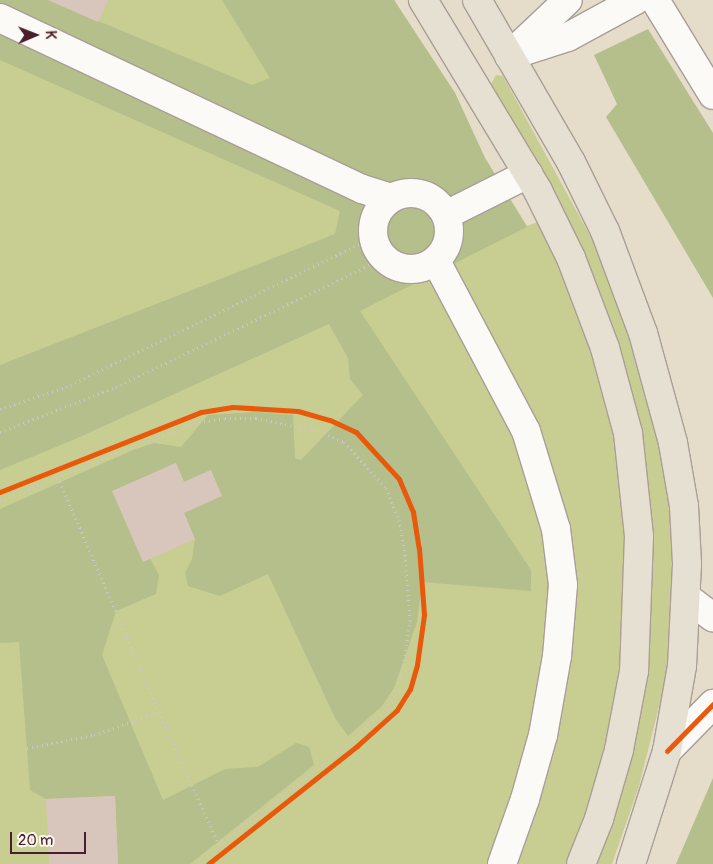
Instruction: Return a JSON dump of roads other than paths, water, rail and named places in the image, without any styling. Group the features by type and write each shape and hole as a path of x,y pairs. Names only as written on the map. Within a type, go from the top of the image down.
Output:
{"main road":[{"path":"423,0 528,174 574,266 605,348 628,433 637,510 640,582 634,671 619,750 599,819 581,864"},
{"path":"477,0 591,201 627,285 664,406 679,479 685,526 686,597 677,705 668,751 631,864"},
{"path":"472,79 509,56"}],"street":[{"path":"509,56 568,0"},
{"path":"509,56 568,37 636,0"},
{"path":"655,0 713,94"},
{"path":"0,18 379,197 416,192 439,204 446,215 449,240 436,261 424,268 409,270 396,267 378,247 374,219 379,197"},
{"path":"446,215 528,174"},
{"path":"436,261 526,431 556,529 563,585 557,656 543,734 525,799 502,864"},
{"path":"686,597 713,617"},
{"path":"668,751 713,704"}]}
